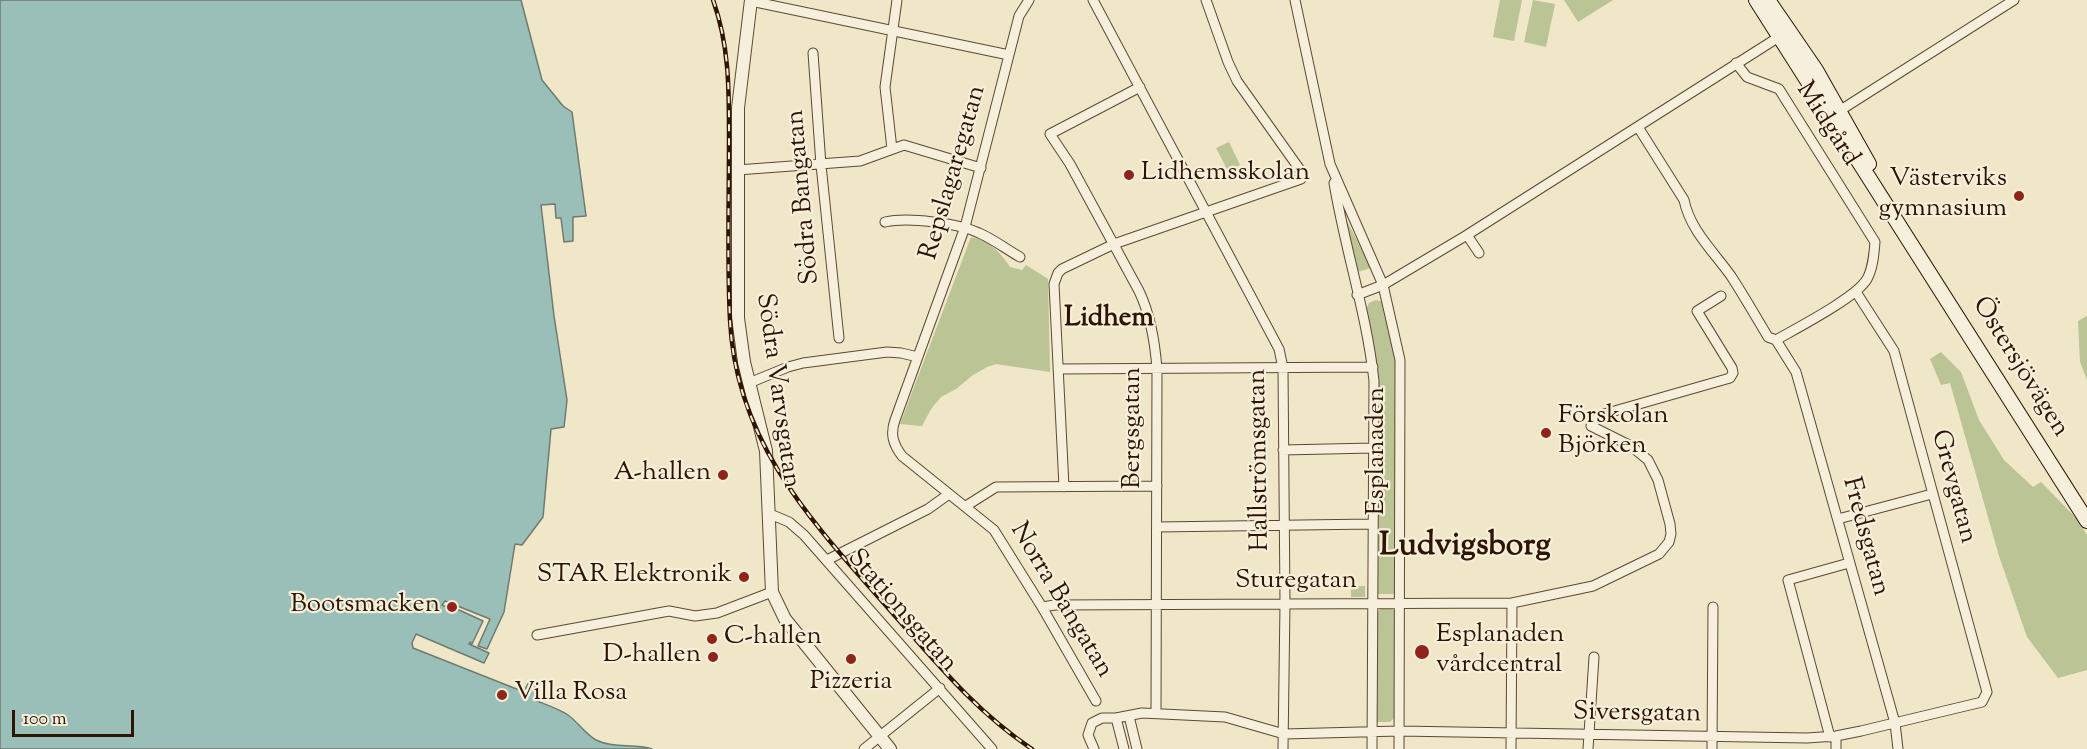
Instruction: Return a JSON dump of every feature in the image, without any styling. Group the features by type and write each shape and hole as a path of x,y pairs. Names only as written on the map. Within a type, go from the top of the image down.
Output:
{"main road":[{"name":"Östersjövägen","path":"1755,0 1785,34"},
{"name":"Östersjövägen","path":"1768,0 1785,34 1910,240 2087,521"}],"street":[{"path":"892,149 885,87 897,0"},
{"name":"Repslagaregatan","path":"918,357 965,227 1019,16 1029,0"},
{"name":"Hallströmsgatan","path":"1093,0 1279,349 1283,368 1285,603 1283,749"},
{"path":"1064,487 1055,278 1062,269 1114,244 1301,179 1303,174 1237,81 1206,0"},
{"path":"1295,0 1330,166"},
{"path":"1835,114 2014,0"},
{"path":"751,1 1009,55"},
{"name":"Södra Varvsgatan","path":"751,1 738,108 738,318 744,363 765,441 772,592 785,619 890,749"},
{"path":"1357,296 1383,285 1467,235 1785,34"},
{"name":"Södra Bangatan","path":"813,53 821,165 839,338"},
{"name":"Midgård","path":"1736,63 1747,77 1771,84 1779,89 1875,242 1874,259 1867,280 1856,292"},
{"name":"Bergsgatan","path":"1140,87 1050,134 1070,164 1146,304 1154,335 1157,486 1156,713"},
{"name":"Fredsgatan","path":"1638,126 1684,200 1686,212 1697,232 1732,278 1768,337 1776,340 1796,372 1895,723 1898,749"},
{"path":"737,170 860,161 904,145 981,168"},
{"name":"Esplanaden","path":"1330,166 1383,285 1401,376 1399,749"},
{"name":"Esplanaden","path":"1330,166 1373,367 1372,749"},
{"path":"885,222 901,219 965,227 1020,257"},
{"path":"1467,235 1479,252"},
{"path":"1776,340 1856,292"},
{"name":"Grevgatan","path":"1856,292 1894,351 1987,692 1984,700"},
{"name":"Sturegatan","path":"1042,607 1055,604 1512,603 1593,586 1659,554 1669,542 1670,524 1658,480 1648,460 1631,446 1591,426 1598,417 1604,414 1730,378 1733,373 1732,368 1697,311 1721,296"},
{"path":"749,383 803,363 887,352 918,357"},
{"name":"Norra Bangatan","path":"918,357 892,428 894,443 902,456 994,530 1096,701"},
{"path":"1058,369 1373,367"},
{"path":"1283,450 1373,448"},
{"path":"966,506 996,488 1157,486"},
{"path":"827,560 928,509 950,494"},
{"path":"1838,519 1932,494"},
{"name":"Stationsgatan","path":"770,513 796,526 992,749"},
{"path":"1157,527 1373,524"},
{"path":"1836,749 1788,580 1849,562"},
{"path":"537,635 669,611 695,616 717,613 772,592"},
{"path":"1511,749 1512,603"},
{"path":"1712,749 1713,607"},
{"path":"1588,749 1594,657"},
{"path":"864,749 939,688"},
{"name":"Siversgatan","path":"1094,749 1088,735 1089,727 1096,720 1142,713 1226,717 1284,734 1399,731 1712,738 1833,736 1974,705 1984,700"},
{"path":"1129,716 1137,749"},
{"path":"1116,718 1124,749"}],"green space":[{"path":"1500,0 1522,0 1514,41 1493,37"},
{"path":"1533,0 1555,4 1546,47 1524,42"},
{"path":"1564,0 1613,0 1578,22"},
{"path":"1229,142 1240,165 1228,171 1216,148"},
{"path":"1345,220 1347,221 1371,268 1357,272"},
{"path":"971,237 984,241 994,248 1010,267 1022,270 1026,265 1048,279 1050,372 996,364 987,367 941,397 922,426 900,424"},
{"path":"1376,300 1384,302 1395,352 1397,373 1396,594 1377,594 1377,402 1365,312 1369,303"},
{"path":"2087,316 2087,380 2080,362 2078,321"},
{"path":"1941,352 1961,372 1979,420 2004,460 2033,487 2041,482 2077,519 2087,535 2087,670 2058,678 2027,637 1999,556 1950,383 1941,385 1930,359"},
{"path":"1351,586 1365,586 1365,597 1351,597"},
{"path":"1381,609 1392,609 1397,613 1396,716 1390,722 1376,722 1376,613"}],"water":[{"path":"0,0 521,0 542,80 563,106 572,112 586,216 573,217 573,241 564,242 561,218 556,218 555,204 541,205 567,400 564,427 551,429 543,517 522,545 515,544 504,612 487,649 478,646 490,619 445,601 442,605 483,621 472,644 470,642 469,644 489,653 484,663 416,634 412,643 413,648 514,688 524,691 529,682 539,688 537,701 568,715 596,740 603,743 652,749 0,749"}],"railway":[{"path":"713,0 723,35 728,89 730,320 736,366 748,407 765,446 786,483 838,551 960,688 994,720 1032,749"}],"place":[{"name":"Lidhemsskolan","path":"1129,175"},
{"name":"Västerviks gymnasium","path":"2019,196"},
{"name":"Förskolan Björken","path":"1546,433"},
{"name":"A-hallen","path":"723,475"},
{"name":"STAR Elektronik","path":"744,577"},
{"name":"Bootsmacken","path":"452,607"},
{"name":"C-hallen","path":"712,639"},
{"name":"Esplanaden vårdcentral","path":"1422,652"},
{"name":"D-hallen","path":"713,657"},
{"name":"Pizzeria","path":"851,659"},
{"name":"Villa Rosa","path":"502,695"}],"district":[{"name":"Lidhem","path":"1109,320"},
{"name":"Ludvigsborg","path":"1465,549"}]}
